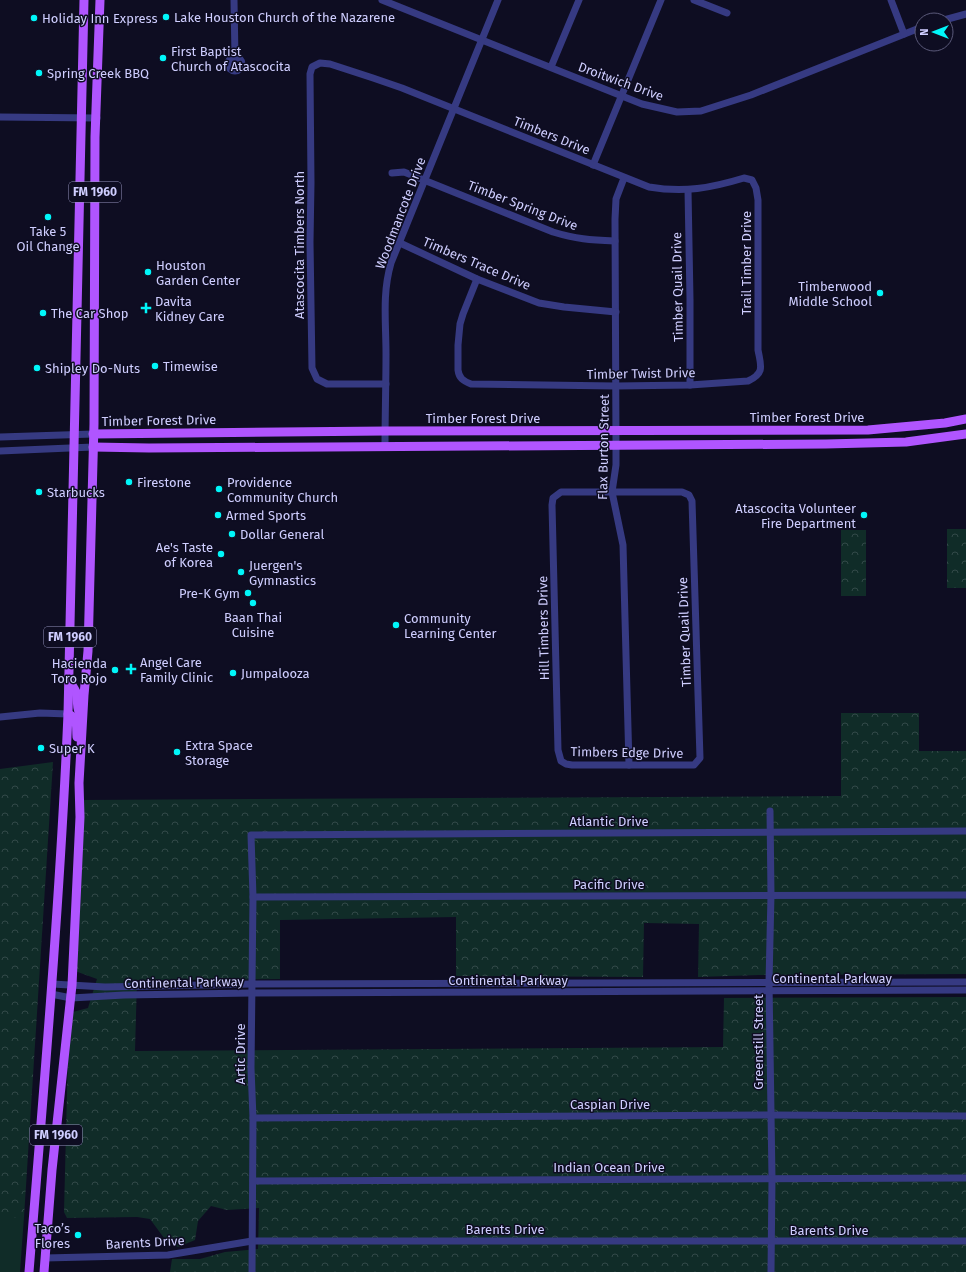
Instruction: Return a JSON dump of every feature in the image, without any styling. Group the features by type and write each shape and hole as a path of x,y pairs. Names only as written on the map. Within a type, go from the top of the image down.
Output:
{"main road":[{"name":"FM 1960","path":"29,1272 63,827 68,714 84,0"},
{"name":"FM 1960","path":"44,1272 52,1170 72,985 80,817 79,783 85,720 93,447 100,0"},
{"name":"Timber Forest Drive","path":"93,434 385,431 868,430 945,423 966,419"},
{"path":"506,431 507,446"},
{"path":"262,432 262,447"},
{"path":"201,433 201,448"},
{"name":"Timber Forest Drive","path":"93,447 201,448 885,444 966,434"},
{"path":"69,678 76,692 78,713 85,720"},
{"path":"68,714 76,718 78,742 82,747"}],"street":[{"path":"234,0 235,57"},
{"name":"Droitwich Drive","path":"382,0 621,96 657,108 685,112 700,111 751,95 914,30"},
{"name":"Woodmancote Drive","path":"385,446 386,384 384,300 391,263 498,0"},
{"path":"551,67 579,0"},
{"path":"594,165 661,0"},
{"path":"694,0 727,13"},
{"path":"892,0 904,34"},
{"path":"954,17 966,14"},
{"name":"Atascocita Timbers North","path":"338,66 320,63 312,67 310,74 312,368 317,379 327,384 386,384"},
{"name":"Timbers Drive","path":"338,66 402,88 649,187 672,190 688,190 707,188 744,178 752,180 756,189"},
{"path":"0,117 97,118"},
{"name":"Timber Spring Drive","path":"392,173 404,172 553,232 574,238 615,240"},
{"name":"Flax Burton Street","path":"624,178 615,204 616,465 612,492 623,545 629,765"},
{"name":"Trail Timber Drive","path":"756,189 758,200 758,338"},
{"name":"Timber Quail Drive","path":"688,190 690,385"},
{"name":"Timbers Trace Drive","path":"400,243 477,279 539,303 616,312"},
{"name":"Timber Twist Drive","path":"477,279 460,324 458,345 459,375 464,382 471,384 616,386 690,385 748,381 756,377 761,367 758,350 758,338"},
{"name":"Timber Forest Drive","path":"0,437 93,434"},
{"name":"Timber Forest Drive","path":"0,451 93,447"},
{"name":"Hill Timbers Drive","path":"561,761 558,750 553,498 561,492 612,492"},
{"name":"Timber Quail Drive","path":"612,492 682,492 689,496 692,501 700,758 692,765"},
{"path":"0,717 40,713 68,714"},
{"name":"Timbers Edge Drive","path":"561,761 572,765 692,765"},
{"name":"Greenstill Street","path":"770,812 771,895 769,982 772,1178 771,1272"},
{"name":"Atlantic Drive","path":"251,835 966,831"},
{"name":"Artic Drive","path":"251,835 253,897 251,1068 253,1118 252,1272"},
{"name":"Pacific Drive","path":"253,897 966,895"},
{"name":"Continental Parkway","path":"52,984 105,987 252,984 966,982"},
{"name":"Continental Parkway","path":"51,994 71,998 132,995 252,993 966,990"},
{"name":"Caspian Drive","path":"253,1118 770,1115 966,1116"},
{"name":"Indian Ocean Drive","path":"253,1181 966,1178"},
{"name":"Barents Drive","path":"45,1258 168,1255 252,1241 966,1241"}],"green space":[{"path":"947,529 966,529 966,588 947,588"},
{"path":"841,530 866,530 866,596 841,596"},
{"path":"841,713 919,713 919,751 966,751 966,974 759,975 698,977 699,924 644,923 643,977 456,976 456,917 280,920 280,979 137,980 135,1051 723,1047 724,998 966,997 966,1272 170,1272 172,1259 200,1259 225,1252 258,1249 259,1208 227,1210 211,1206 198,1221 195,1240 178,1247 167,1242 150,1219 137,1217 67,1218 64,1212 69,1013 88,1008 97,979 75,971 80,800 841,796"},
{"path":"53,762 24,1217 0,1219 0,769"},
{"path":"0,1211 9,1211 24,1217 20,1272 0,1272"}],"place":[{"name":"Lake Houston Church of the Nazarene","path":"166,17"},
{"name":"Holiday Inn Express","path":"34,18"},
{"name":"First Baptist Church of Atascocita","path":"163,58"},
{"name":"Spring Creek BBQ","path":"39,73"},
{"name":"Take 5 Oil Change","path":"48,217"},
{"name":"Houston Garden Center","path":"148,272"},
{"name":"Timberwood Middle School","path":"880,293"},
{"name":"Davita Kidney Care","path":"146,308"},
{"name":"The Car Shop","path":"43,313"},
{"name":"Timewise","path":"155,366"},
{"name":"Shipley Do-Nuts","path":"37,368"},
{"name":"Firestone","path":"129,482"},
{"name":"Providence Community Church","path":"219,489"},
{"name":"Starbucks","path":"39,492"},
{"name":"Armed Sports","path":"218,515"},
{"name":"Atascocita Volunteer Fire Department","path":"864,515"},
{"name":"Dollar General","path":"232,534"},
{"name":"Ae's Taste of Korea","path":"221,554"},
{"name":"Juergen's Gymnastics","path":"241,572"},
{"name":"Pre-K Gym","path":"248,593"},
{"name":"Baan Thai Cuisine","path":"253,603"},
{"name":"Community Learning Center","path":"396,625"},
{"name":"Angel Care Family Clinic","path":"131,669"},
{"name":"Hacienda Toro Rojo","path":"115,670"},
{"name":"Jumpalooza","path":"233,673"},
{"name":"Super K","path":"41,748"},
{"name":"Extra Space Storage","path":"177,752"},
{"name":"Taco’s Flores","path":"78,1235"}]}
